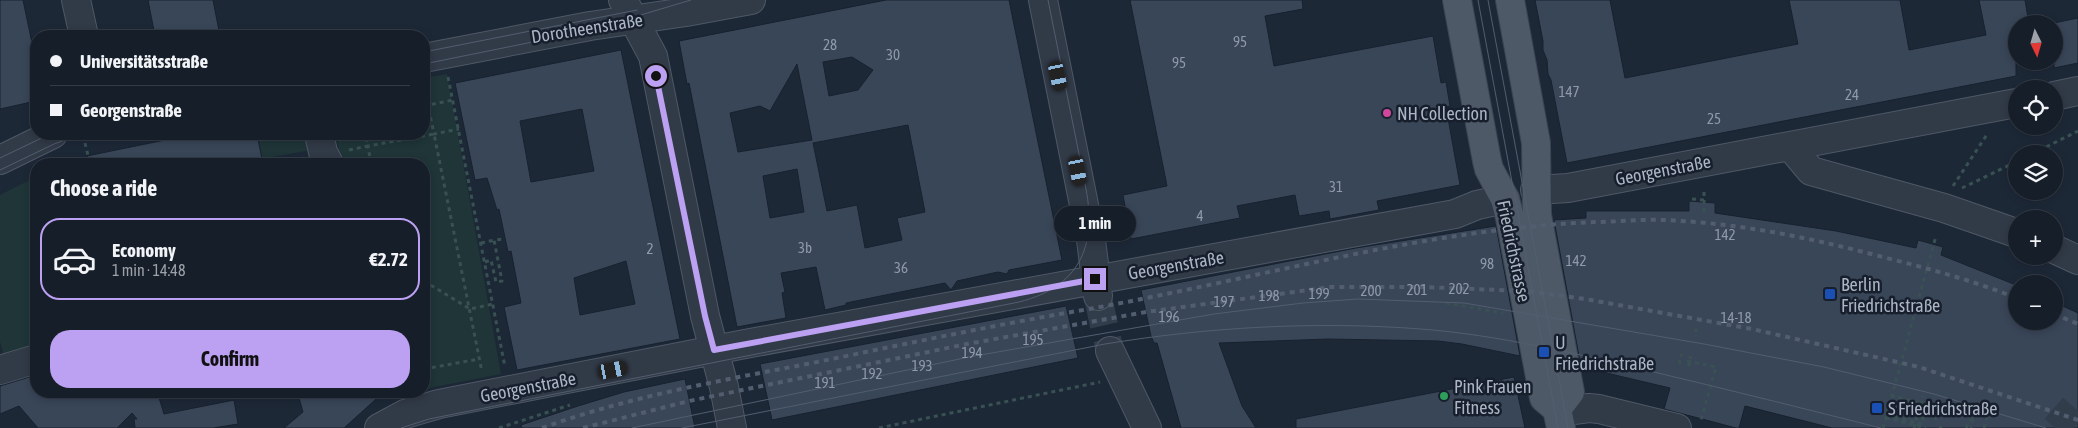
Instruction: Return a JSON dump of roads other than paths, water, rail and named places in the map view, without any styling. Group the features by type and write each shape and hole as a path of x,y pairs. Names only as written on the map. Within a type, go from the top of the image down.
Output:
{"main road":[{"name":"Friedrichstrasse","path":"1457,0 1487,161 1489,169 1505,199 1544,398 1559,417 1570,392 1537,215 1535,190 1536,144 1510,0"}],"street":[{"path":"76,0 83,30"},
{"name":"Dorotheenstraße","path":"433,56 590,26 628,10 751,0"},
{"path":"1043,0 1091,240 1097,288"},
{"path":"628,10 653,56 702,301 732,428"},
{"path":"2063,94 2078,91"},
{"name":"Georgenstraße","path":"1535,190 1556,190 2007,105"},
{"path":"0,160 41,140"},
{"path":"321,140 326,158"},
{"path":"1790,146 1811,172 1944,208 2008,230"},
{"name":"Georgenstraße","path":"379,428 406,414 439,404 714,350 1097,288 1455,214 1477,205 1505,199"},
{"path":"2063,253 2078,260"},
{"path":"1110,351 1147,428"},
{"path":"0,370 30,362"},
{"path":"1559,417 1589,408 1689,424"}],"tunnel":[{"path":"1098,298 1110,351"},
{"path":"2055,428 2078,402"}],"tram line":[{"path":"430,63 587,31 691,0"},
{"path":"401,428 429,419 1019,302 1040,295 1056,286 1069,275 1079,262 1089,229 1089,210 1048,0"},
{"path":"1478,0 1558,428"},
{"path":"1488,0 1568,428"},
{"path":"430,51 637,10"},
{"path":"0,158 38,140"},
{"path":"0,170 65,140"},
{"path":"632,428 969,357 1214,314 1303,303 1358,299 1464,303 1704,344 1824,367 1934,394 2046,428"},
{"path":"682,428 1105,344 1183,333 1302,326 1421,329 1538,346 1881,428"}],"railway":[{"path":"542,428 607,407 707,384 983,328 1152,297 1341,257 1467,234 1531,227 1655,220 1719,224 1825,243 1931,270 2008,295"},
{"path":"583,428 689,401 967,344 1146,312 1331,287 1422,287 1526,291 1585,299 1752,329 1919,367 2078,420"},
{"path":"2063,318 2078,324"}],"place":[{"name":"NH Collection","path":"1387,113"},
{"name":"Berlin Friedrichstraße","path":"1830,294"},
{"name":"U Friedrichstraße","path":"1544,352"},
{"name":"Pink Frauen Fitness","path":"1444,396"},
{"name":"S Friedrichstraße","path":"1877,408"}]}
